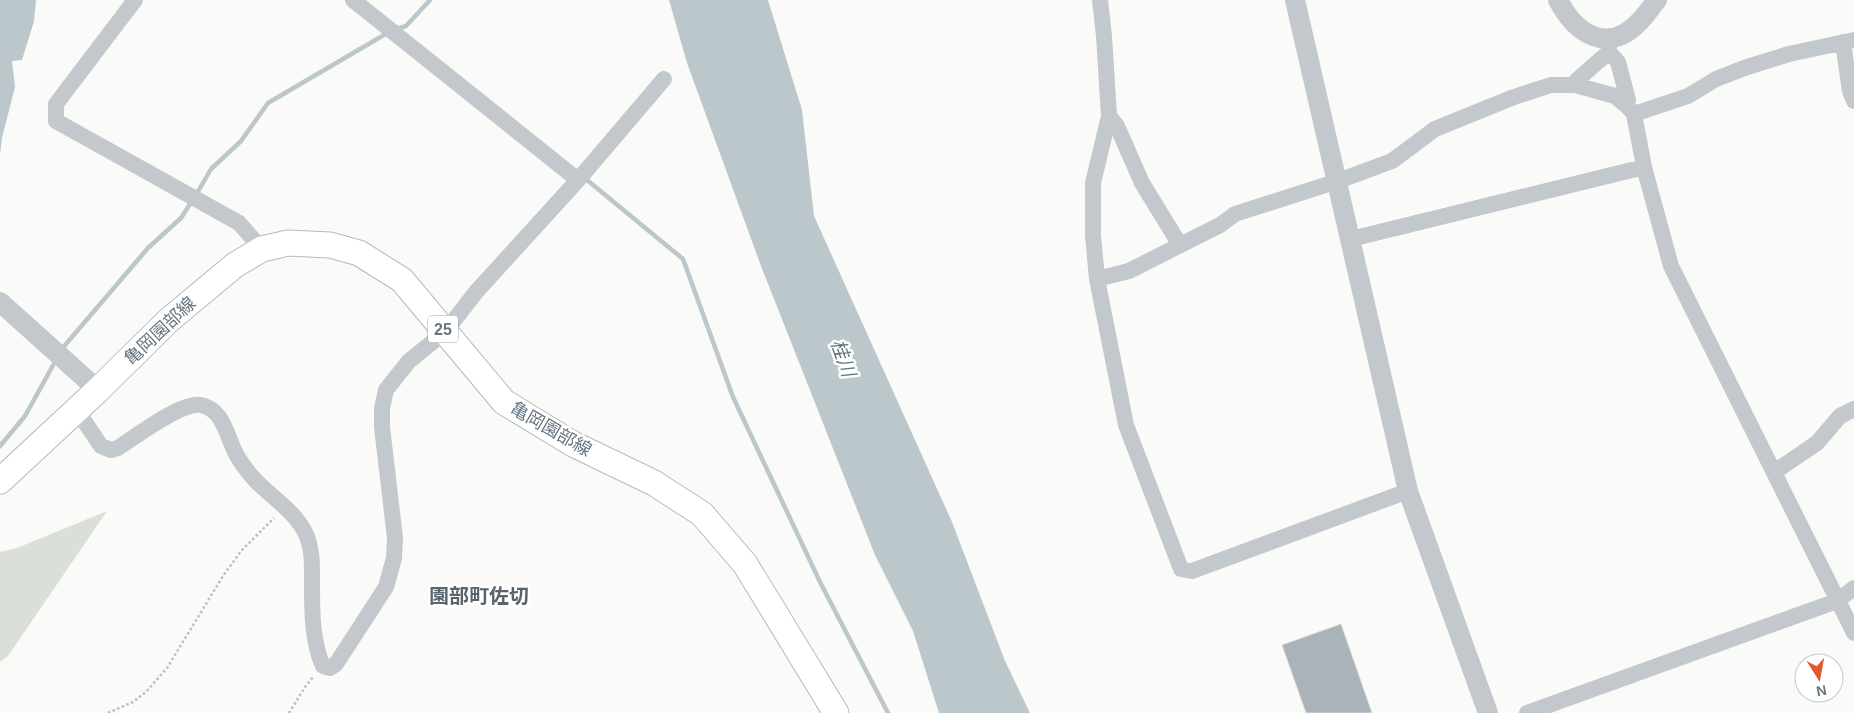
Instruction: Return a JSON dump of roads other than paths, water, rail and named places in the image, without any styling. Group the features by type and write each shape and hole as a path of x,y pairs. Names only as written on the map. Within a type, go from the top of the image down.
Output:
{"main road":[{"name":"亀岡園部線","path":"0,481 98,390 168,320 235,265 262,249 288,243 330,245 359,252 402,280 504,402 573,444 654,483 702,514 745,564 836,713"}],"street":[{"path":"135,0 56,104 56,121 240,223 262,249"},
{"path":"353,0 578,180"},
{"path":"1100,0 1109,116 1093,182 1093,235 1096,279 1126,425 1182,569 1192,571 1408,491"},
{"path":"1295,0 1408,491 1488,713"},
{"path":"1558,0 1564,11 1586,34 1609,46 1618,62 1671,266 1854,633"},
{"path":"1575,85 1577,80 1609,46 1639,23 1657,0"},
{"path":"1631,110 1688,96 1716,79 1747,67 1850,37 1850,91 1854,101"},
{"path":"76,409 101,446 112,450 118,448 151,425 183,409 199,405 210,408 220,418 237,458 256,482 303,528 309,540 312,554 312,605 318,655 323,666 330,668 336,664 386,587 394,558 395,538 382,427 382,408 386,390 409,361 446,332 476,292 578,180 664,79"},
{"path":"1096,279 1129,271 1220,225 1235,214 1338,181 1392,161 1435,129 1551,85 1575,85 1615,96 1631,110"},
{"path":"1109,116 1117,126 1142,183 1180,245"},
{"path":"1351,239 1644,167"},
{"path":"0,302 98,390"},
{"path":"1774,472 1817,443 1840,416 1854,409"},
{"path":"1527,713 1837,601 1854,588"}],"water":[{"path":"0,0 36,0 34,21 22,60 12,61 15,87 2,138 0,154"},
{"name":"桂川","path":"669,0 768,0 802,110 814,216 952,522 1005,661 1030,713 939,713 913,631 875,555 761,266 687,63"}],"waterway":[{"path":"396,29 406,26 430,0"},
{"path":"196,195 211,169 241,141 268,103 389,32"},
{"path":"587,180 683,259 733,397 820,582 888,713"},
{"path":"61,351 148,248 181,218 192,201"},
{"path":"0,446 25,416 56,360"}],"district":[{"name":"園部町佐切","path":"479,596"}]}
